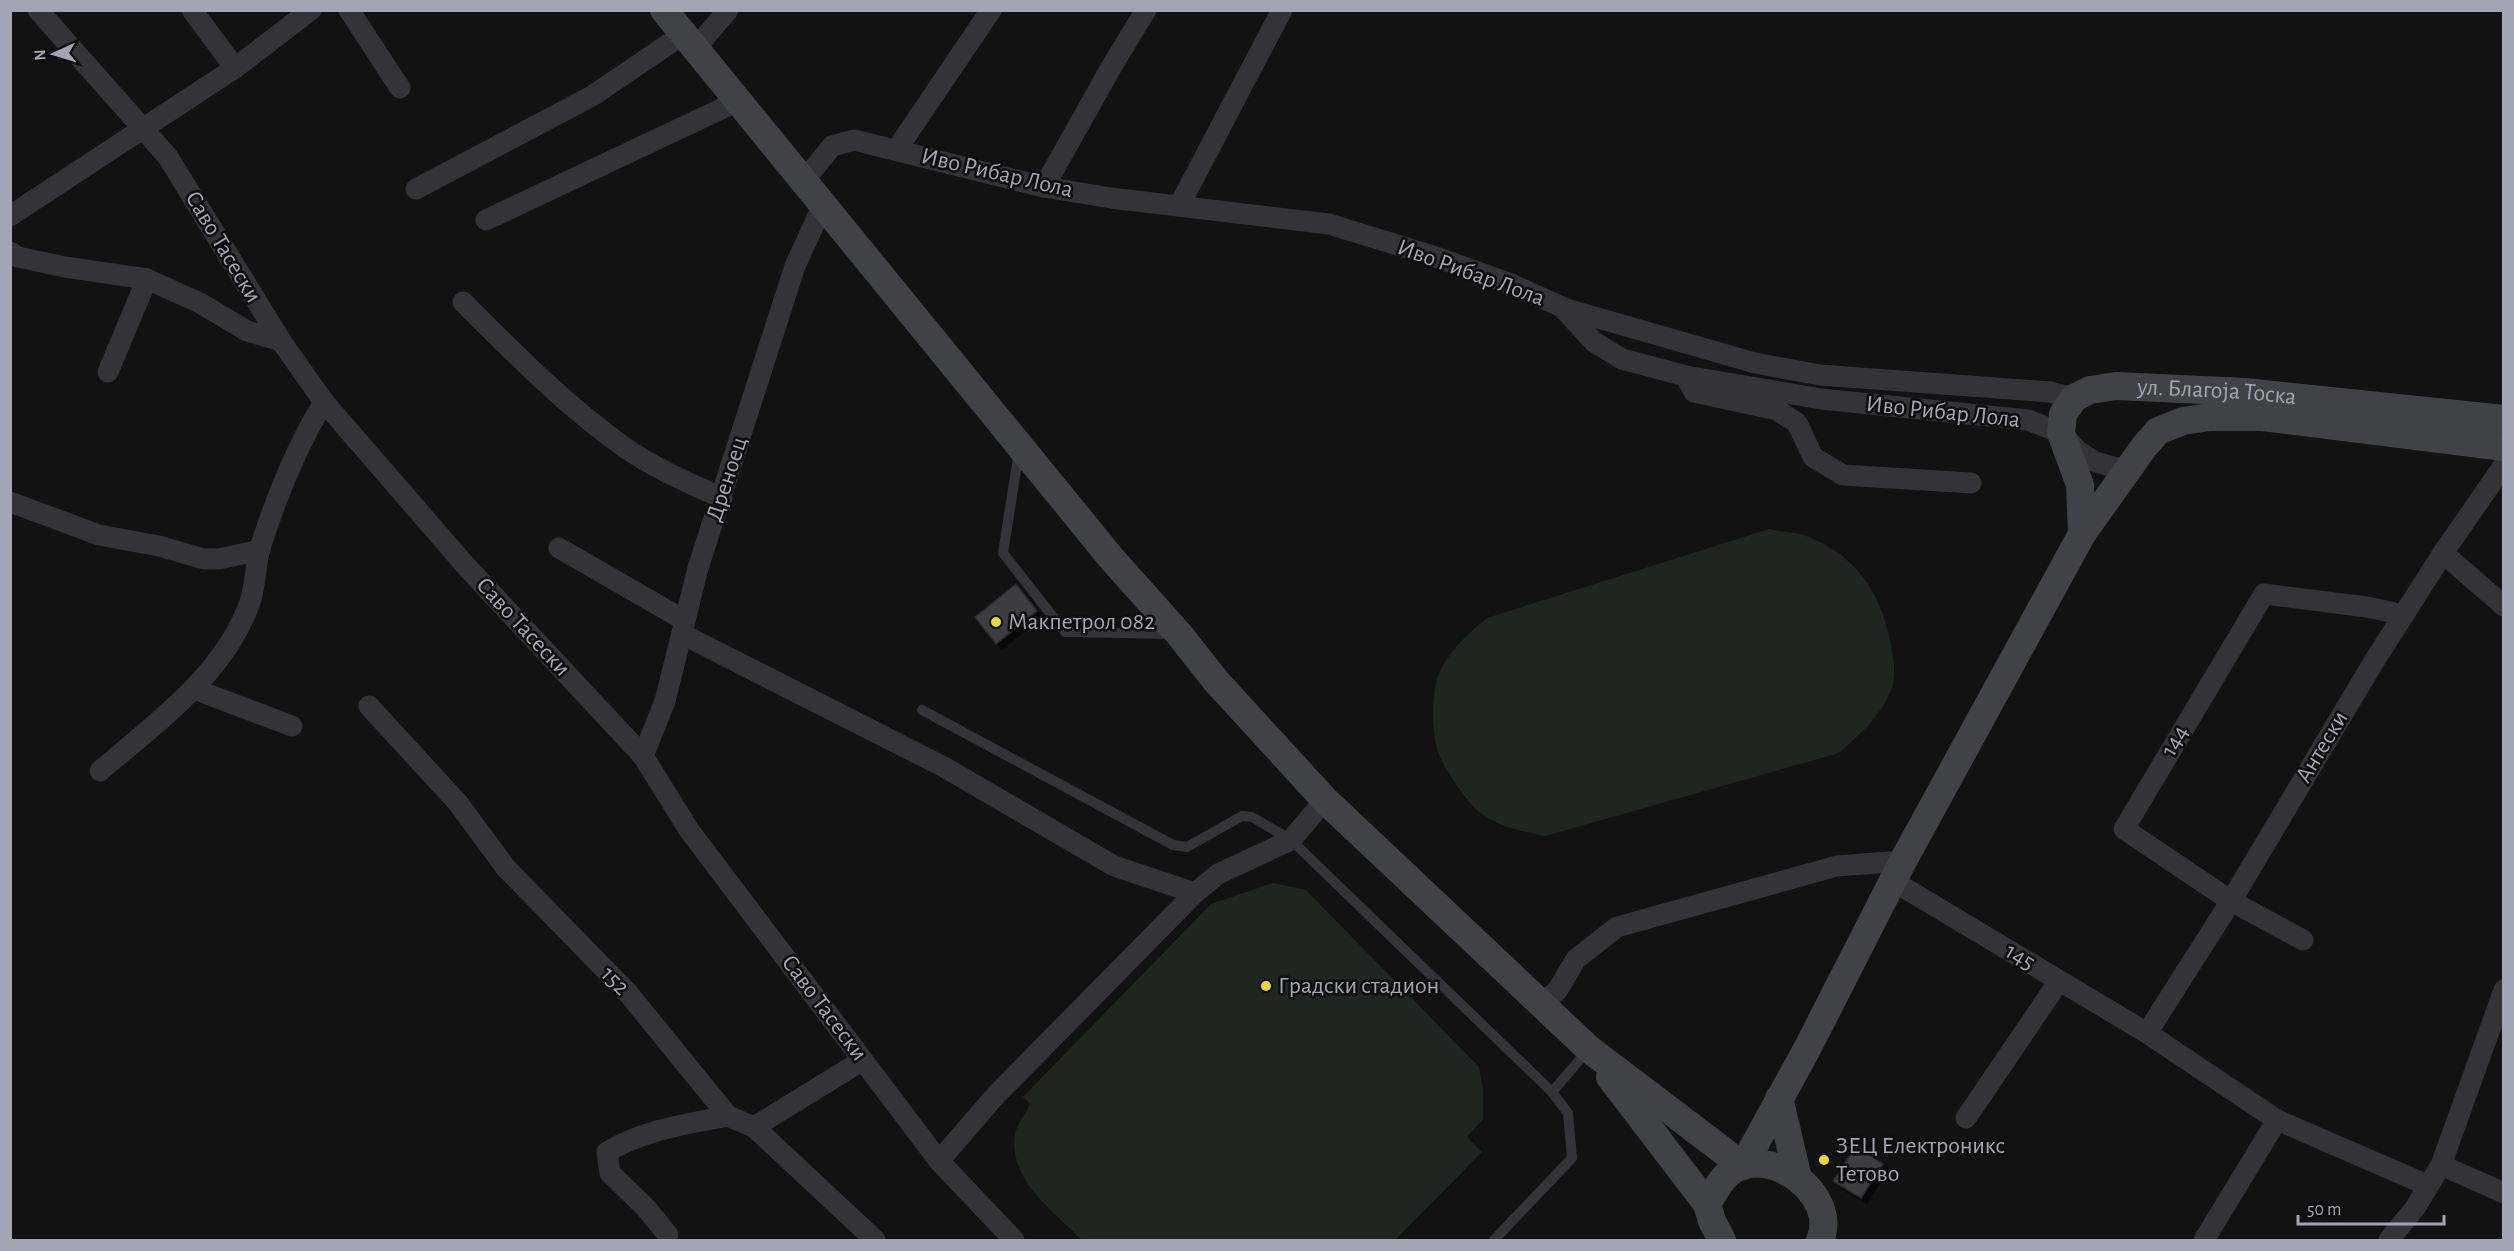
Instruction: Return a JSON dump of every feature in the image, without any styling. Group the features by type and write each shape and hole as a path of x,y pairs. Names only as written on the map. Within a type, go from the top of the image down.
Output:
{"main road":[{"path":"664,10 1112,559 1179,634 1216,681 1325,800 1589,1049 1743,1166"},
{"name":"ул. Благоја Тоска","path":"2074,398 2090,390 2116,386 2245,392 2504,419"},
{"path":"2140,388 2152,410 2158,431"},
{"path":"2074,398 2062,414 2061,433 2080,485 2082,534"},
{"path":"1743,1166 1808,1047 1898,871 2082,534 2158,431 2183,421 2210,417 2263,417 2504,447"},
{"path":"1589,1049 1707,1204 1712,1221 1722,1240"},
{"path":"1779,1098 1798,1178"},
{"path":"1707,1204 1720,1182 1730,1172 1743,1166 1768,1165 1798,1178 1810,1190 1818,1202 1824,1222 1820,1240"}],"street":[{"name":"Саво Тасески","path":"38,10 168,157 280,341 324,402 466,566 643,756 689,830 939,1161 1014,1240"},
{"path":"192,10 235,68"},
{"path":"10,216 235,68 311,10"},
{"path":"349,10 400,88"},
{"path":"416,189 592,96 690,41 728,10"},
{"path":"897,149 991,10"},
{"path":"1044,188 1146,10"},
{"path":"1179,206 1282,10"},
{"path":"486,219 738,101"},
{"name":"Иво Рибар Лола","path":"803,182 832,147 854,140 897,149 1044,188 1329,224 1500,280 1562,308 1594,342 1622,359 1686,376 1821,399 2028,420 2061,433 2078,451 2093,461 2127,471"},
{"name":"Дреноец","path":"643,756 665,701 698,568 795,266 823,205"},
{"path":"10,252 18,257 65,267 147,279 200,303 248,331 280,341"},
{"path":"108,372 147,279"},
{"path":"463,302 527,366 625,448 672,475 722,498"},
{"path":"1562,308 1755,363 1820,375 2050,392 2074,398"},
{"path":"1686,376 1694,392 1777,410 1797,423 1813,457 1843,475 1971,483"},
{"path":"100,771 194,689 231,641 251,602 260,550 306,431 324,402"},
{"name":"Антески","path":"2147,1033 2231,901 2404,615 2443,553 2504,465"},
{"path":"10,502 99,535 159,546 204,559 219,559 260,550"},
{"path":"559,548 683,627 944,768 1114,866 1195,893"},
{"path":"2443,553 2504,606"},
{"name":"144","path":"2303,940 2231,901 2124,829 2264,594 2367,607 2404,615"},
{"path":"194,689 292,726"},
{"name":"152","path":"369,706 458,803 506,868 628,993 728,1116 754,1127 874,1240"},
{"path":"939,1161 996,1095 1195,893 1218,874 1291,840 1325,800"},
{"path":"1541,1004 1557,991 1576,959 1617,927 1837,866 1898,871"},
{"name":"145","path":"1898,871 2059,981 2147,1033 2277,1120 2427,1185"},
{"path":"1966,1118 2059,981"},
{"path":"2389,1240 2415,1208 2441,1165 2503,991"},
{"path":"754,1127 863,1060"},
{"path":"668,1235 646,1208 610,1173 607,1152 626,1141 658,1130 728,1116"},
{"path":"2204,1240 2277,1120"},
{"path":"2441,1165 2504,1193"}],"lane":[{"path":"1020,445 1003,553 1065,633 1179,634"},
{"path":"922,710 1173,845 1187,847 1242,816 1252,818 1291,840 1552,1092 1568,1113 1572,1158 1494,1240"},
{"path":"1552,1092 1589,1049"}],"shaded area":[{"path":"1769,529 1805,535 1840,554 1863,578 1880,606 1892,652 1893,684 1882,708 1855,739 1839,753 1545,836 1501,825 1473,806 1442,761 1436,745 1433,717 1435,686 1441,669 1450,654 1467,635 1487,618"},
{"name":"Градски стадион","path":"1273,883 1306,890 1479,1067 1483,1090 1483,1119 1467,1137 1482,1152 1395,1240 1082,1240 1046,1206 1025,1180 1018,1166 1015,1134 1030,1104 1023,1097 1211,904"}],"building":[{"path":"1016,584 1037,611 996,644 975,617"},
{"path":"1856,1146 1883,1164 1861,1198 1833,1181"}],"place":[{"name":"Макпетрол 082","path":"996,622"},
{"name":"Градски стадион","path":"1266,986"},
{"name":"ЗЕЦ Електроникс Тетово","path":"1824,1160"}]}
